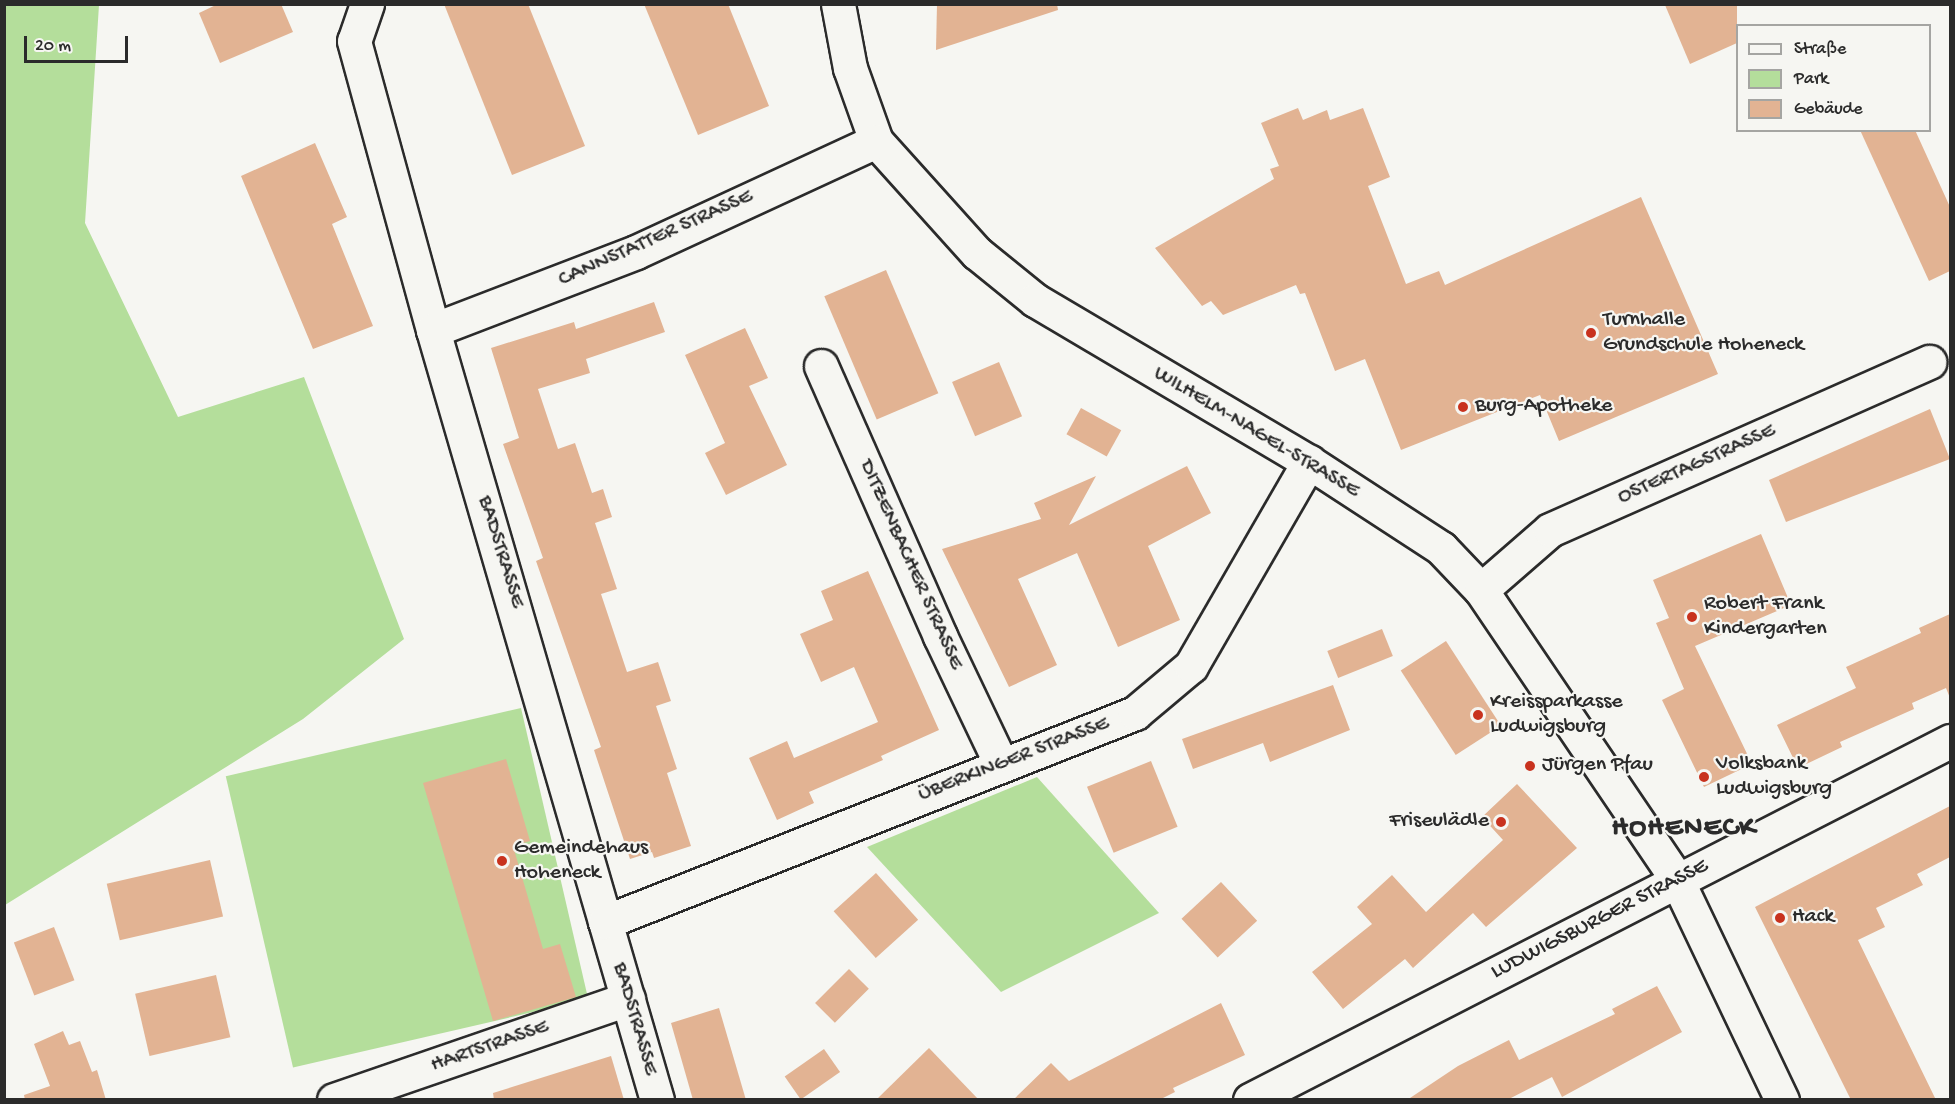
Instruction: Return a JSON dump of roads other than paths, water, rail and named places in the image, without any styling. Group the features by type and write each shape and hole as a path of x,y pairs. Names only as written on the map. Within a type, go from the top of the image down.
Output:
{"street":[{"name":"BADSTRASSE","path":"367,4 354,41 433,330 536,673 657,1100"},
{"name":"WILHELM-NAGEL-STRASSE","path":"838,4 850,68 876,141 977,253 1035,300 1309,462 1441,548 1481,590 1677,880 1782,1100"},
{"name":"CANNSTATTER STRASSE","path":"433,330 636,252 876,141"},
{"name":"OSTERTAGSTRASSE","path":"1481,590 1550,530 1929,362"},
{"name":"DITZENBACHER STRASSE","path":"821,366 940,636 1001,764"},
{"name":"ÜBERKINGER STRASSE","path":"605,922 1001,764 1136,713 1191,666 1309,462"},
{"name":"LUDWIGSBURGER STRASSE","path":"1250,1100 1950,741"},
{"name":"HARTSTRASSE","path":"346,1098 628,999"}],"place":[{"name":"Turnhalle Grundschule Hoheneck","path":"1591,333"},
{"name":"Burg-Apotheke","path":"1463,407"},
{"name":"Robert Frank Kindergarten","path":"1692,617"},
{"name":"Kreissparkasse Ludwigsburg","path":"1478,715"},
{"name":"Jürgen Pfau","path":"1530,766"},
{"name":"Volksbank Ludwigsburg","path":"1704,777"},
{"name":"Friseulädle","path":"1501,822"},
{"name":"Gemeindehaus Hoheneck","path":"502,861"},
{"name":"Hack","path":"1780,918"}],"district":[{"name":"HOHENECK","path":"1684,829"}]}
